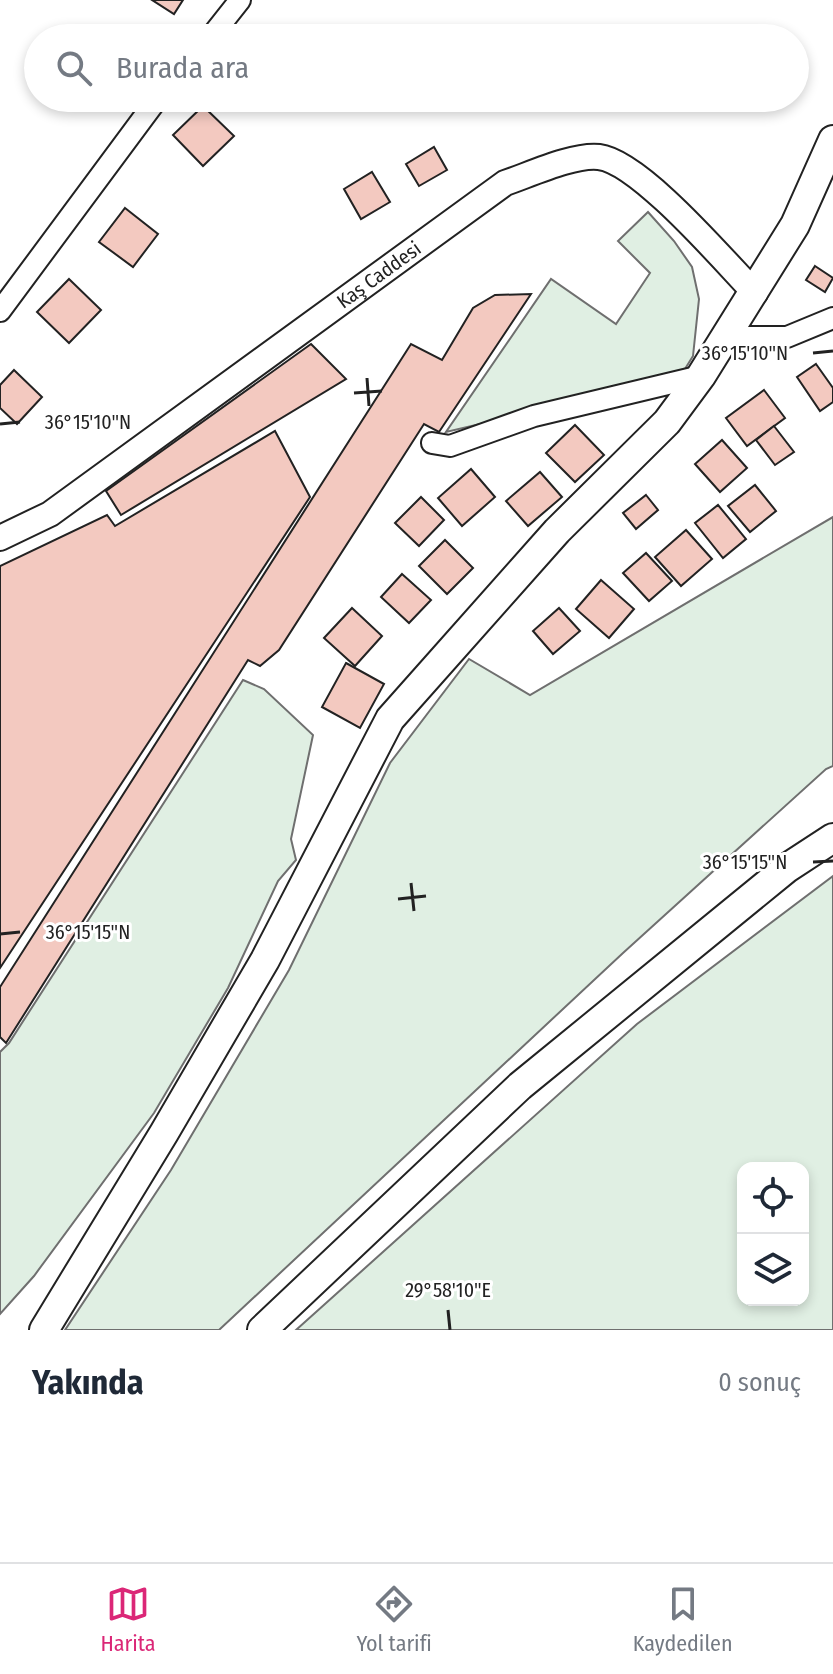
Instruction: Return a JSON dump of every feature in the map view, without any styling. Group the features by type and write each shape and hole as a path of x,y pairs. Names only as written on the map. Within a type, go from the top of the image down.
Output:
{"main road":[{"path":"44,1330 265,960 390,719 557,531 667,422 755,293 795,225 833,140"},
{"path":"262,1330 520,1086 787,868 833,838"}],"street":[{"path":"221,24 240,0"},
{"path":"0,311 148,112"},
{"name":"Kaş Caddesi","path":"0,538 50,514 505,183 564,162 600,157 639,175 755,293"},
{"path":"724,337 787,337 833,318"},
{"path":"432,443 450,446 534,416 701,376"}],"green space":[{"path":"648,212 692,267 699,299 693,356 680,377 446,432 551,279 616,324 650,273 618,241"},
{"path":"833,517 833,766 826,769 623,953 219,1330 65,1330 171,1170 289,970 390,763 469,659 530,695"},
{"path":"243,680 264,689 313,735 291,839 296,860 278,881 228,988 154,1113 34,1276 0,1314 0,1052 9,1043"},
{"path":"833,876 833,1330 296,1330 637,1024"}],"building":[{"path":"152,0 183,0 174,14"},
{"path":"197,112 209,112 234,136 203,166 173,135"},
{"path":"434,147 447,170 419,186 406,164"},
{"path":"372,172 390,202 361,219 344,189"},
{"path":"125,208 158,234 133,267 99,242"},
{"path":"815,266 833,278 825,292 806,280"},
{"path":"69,279 101,310 69,343 37,312"},
{"path":"531,294 439,432 424,424 279,650 260,666 248,660 6,1043 0,1037 0,987 411,344 442,360 473,308 495,295"},
{"path":"311,344 346,379 121,515 106,491"},
{"path":"816,364 833,388 833,402 820,411 797,377"},
{"path":"14,370 42,397 17,424 0,408 0,385"},
{"path":"764,390 785,418 747,446 726,418"},
{"path":"575,425 604,455 575,482 546,453"},
{"path":"774,426 794,452 775,465 756,440"},
{"path":"275,431 310,497 0,968 0,566 107,515 115,526"},
{"path":"722,440 747,468 720,492 695,464"},
{"path":"471,469 495,497 462,526 438,498"},
{"path":"540,472 562,497 528,526 506,501"},
{"path":"755,485 776,511 750,532 728,506"},
{"path":"646,495 658,510 636,529 623,513"},
{"path":"421,497 444,520 419,546 395,523"},
{"path":"718,505 746,539 723,558 695,523"},
{"path":"686,530 712,559 681,586 655,557"},
{"path":"445,540 473,568 447,594 419,566"},
{"path":"646,553 672,581 649,601 623,573"},
{"path":"402,574 431,600 409,623 381,597"},
{"path":"601,580 634,609 609,638 576,609"},
{"path":"352,608 382,636 355,666 324,638"},
{"path":"559,608 580,631 553,654 533,631"},
{"path":"346,663 384,684 360,728 322,707"}]}
